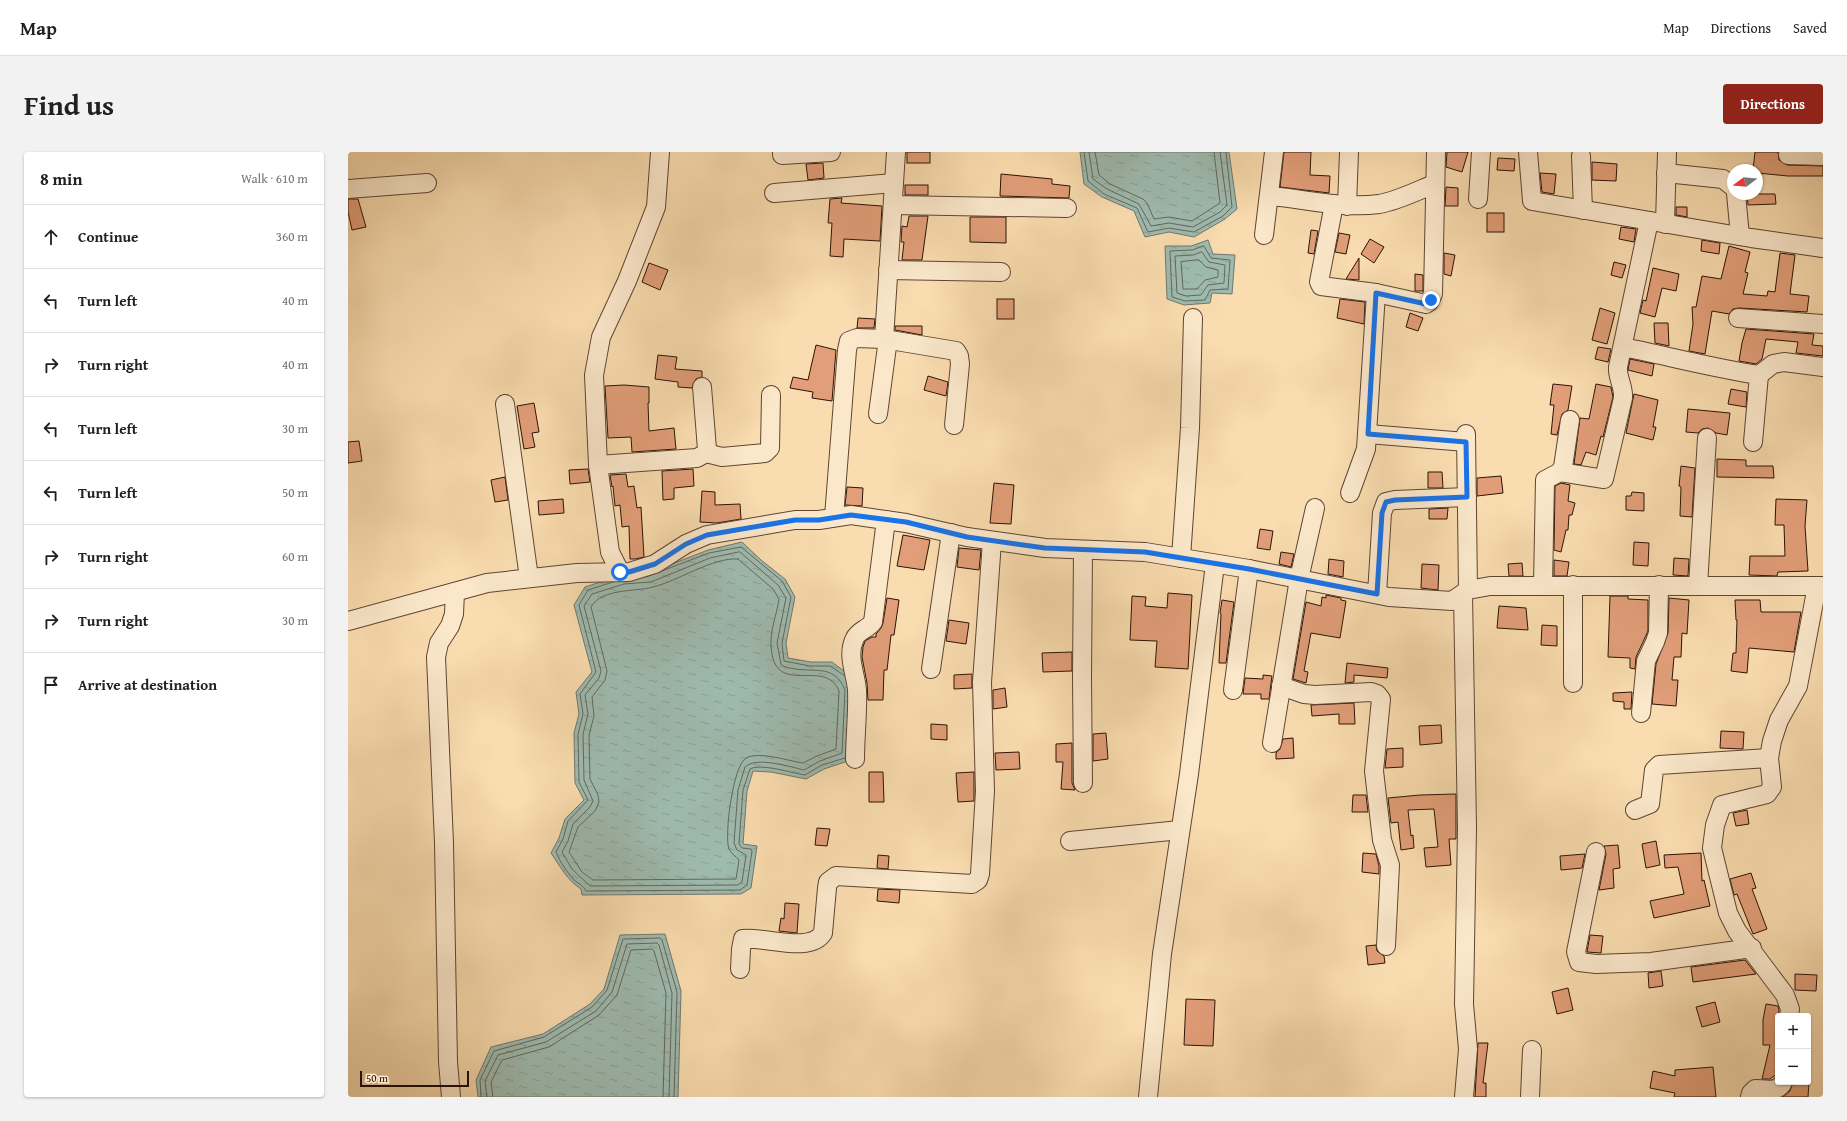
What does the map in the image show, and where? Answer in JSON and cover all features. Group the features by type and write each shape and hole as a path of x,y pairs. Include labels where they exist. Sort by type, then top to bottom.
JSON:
{"street":[{"path":"620,572 610,552 598,465 594,375 601,337 628,281 656,207 660,152"},
{"path":"782,152 782,155 831,152"},
{"path":"878,414 886,339 888,270 896,152"},
{"path":"1264,235 1270,196 1274,152"},
{"path":"1349,152 1340,205 1319,282 1324,287 1376,293 1426,304 1431,300 1433,294 1434,184 1436,152"},
{"path":"1478,199 1481,152"},
{"path":"1528,152 1532,201 1740,236 1823,248"},
{"path":"1560,472 1604,480 1623,398 1623,391 1618,373 1623,347 1657,222 1666,173 1667,152"},
{"path":"1788,155 1823,156"},
{"path":"1581,156 1583,210"},
{"path":"1666,173 1723,179 1727,182"},
{"path":"348,189 427,183"},
{"path":"774,193 894,183"},
{"path":"1270,196 1340,205 1381,203 1434,184"},
{"path":"1737,200 1740,236"},
{"path":"893,205 1067,208"},
{"path":"888,270 1001,272"},
{"path":"1350,493 1363,460 1368,434 1376,293"},
{"path":"1181,558 1190,428 1193,318"},
{"path":"1738,318 1823,324"},
{"path":"834,517 846,350 849,340 858,338 886,339 956,352 959,356 960,364 954,425"},
{"path":"1623,347 1722,369 1759,375"},
{"path":"1753,442 1759,375 1773,364 1784,362 1823,367"},
{"path":"702,387 707,449 706,453"},
{"path":"598,465 697,458 706,453 722,457 765,453 770,448 771,395"},
{"path":"505,404 529,578"},
{"path":"1543,584 1546,480 1560,472 1563,467 1570,420"},
{"path":"1368,434 1466,438 1467,497 1465,592 1467,913 1464,1004 1468,1040 1464,1097"},
{"path":"1698,586 1707,438"},
{"path":"1377,594 1382,513 1386,502 1395,500 1467,497"},
{"path":"1272,743 1299,579 1315,508"},
{"path":"348,621 487,583 577,573 629,572 655,564 686,544 707,535 795,520 851,515 906,522 992,541 1045,548 1145,552 1249,569 1377,594 1452,601 1465,592 1490,586 1543,584 1820,586 1798,686 1779,720 1772,740 1769,758 1772,786 1767,794 1722,805 1715,824 1712,848 1732,923 1752,948 1785,995 1790,1009 1789,1013"},
{"path":"855,759 857,692 852,662 853,647 854,640 857,635 869,627 873,622 886,520"},
{"path":"931,669 951,533"},
{"path":"740,970 743,939 798,944 816,941 823,933 828,882 836,876 972,884 978,880 980,874 985,791 982,682 992,541"},
{"path":"1083,550 1083,783"},
{"path":"1148,1097 1162,954 1215,564"},
{"path":"1233,690 1249,569"},
{"path":"1573,585 1573,684"},
{"path":"1641,713 1646,661 1658,633 1659,585"},
{"path":"451,1097 448,1062 444,843 436,658 439,643 450,626 454,614 455,592"},
{"path":"1281,686 1304,694 1329,696 1371,692 1377,694 1380,699 1374,771 1382,840 1390,866 1386,946"},
{"path":"1635,810 1650,804 1654,770 1660,765 1769,758"},
{"path":"1070,841 1180,830"},
{"path":"1596,852 1576,952 1579,962 1596,964 1651,962 1752,948"},
{"path":"1530,1097 1532,1050"},
{"path":"1750,1097 1752,1091 1755,1089 1776,1089 1780,1088 1782,1085"}],"water":[{"path":"1080,152 1229,152 1237,209 1225,219 1194,237 1169,232 1145,237 1134,211 1102,197 1084,184"},
{"path":"1208,240 1213,254 1235,255 1232,294 1212,293 1210,303 1184,305 1167,299 1165,246 1191,246"},
{"path":"742,542 761,560 785,579 795,597 786,643 788,658 811,662 832,662 848,674 851,760 824,769 806,779 771,772 753,771 747,791 743,844 757,846 751,888 741,894 582,895 581,889 568,877 551,853 559,838 565,819 584,800 575,783 574,733 579,714 576,692 592,672 574,605 585,587 622,575 649,573 708,550"},
{"path":"665,934 681,991 678,1097 478,1097 476,1080 491,1047 543,1034 590,1004 604,989 620,935"}],"building":[{"path":"907,152 930,152 930,163 907,163"},
{"path":"1284,152 1311,152 1310,175 1330,176 1329,193 1280,187"},
{"path":"1447,152 1468,152 1462,172 1446,167"},
{"path":"1755,152 1778,152 1779,160 1787,165 1823,166 1823,176 1788,176 1763,174 1763,164 1754,164"},
{"path":"1498,158 1515,159 1514,171 1497,170"},
{"path":"1592,162 1617,164 1616,181 1592,180"},
{"path":"823,163 824,178 808,180 806,164"},
{"path":"1540,173 1556,174 1554,194 1542,192"},
{"path":"1001,174 1052,179 1052,184 1070,186 1069,198 1000,196"},
{"path":"905,185 928,185 928,195 905,195"},
{"path":"1446,187 1458,188 1458,206 1445,206"},
{"path":"1763,194 1775,194 1776,204 1748,205 1748,200 1763,200"},
{"path":"842,198 841,203 882,206 880,241 844,239 843,257 830,256 832,223 828,223 830,199"},
{"path":"348,199 358,199 366,227 352,230 348,212"},
{"path":"1676,207 1687,207 1687,217 1676,215"},
{"path":"1487,213 1504,213 1504,232 1487,232"},
{"path":"909,216 928,216 922,260 902,260 904,242 901,242 902,226 907,227"},
{"path":"970,217 1006,217 1006,243 970,242"},
{"path":"1621,227 1636,229 1634,242 1619,239"},
{"path":"1311,230 1318,231 1314,254 1308,253"},
{"path":"1339,233 1350,235 1346,254 1335,252"},
{"path":"1370,239 1384,247 1374,263 1361,254"},
{"path":"1702,240 1720,243 1719,254 1701,251"},
{"path":"1729,246 1750,252 1745,272 1748,273 1743,294 1767,296 1768,291 1775,292 1780,253 1795,255 1790,294 1809,296 1807,312 1739,308 1733,309 1729,314 1712,311 1705,354 1689,351 1693,324 1692,307 1696,307 1702,276 1721,279"},
{"path":"1444,253 1455,255 1451,276 1444,274"},
{"path":"1359,258 1359,280 1346,279"},
{"path":"1614,262 1626,265 1622,278 1611,275"},
{"path":"649,263 668,270 660,290 642,282"},
{"path":"1653,268 1679,274 1676,291 1662,288 1655,317 1640,313 1643,300 1646,301"},
{"path":"1415,274 1423,275 1423,291 1415,291"},
{"path":"997,299 1014,299 1014,319 997,319"},
{"path":"1340,299 1365,302 1364,324 1337,318"},
{"path":"1600,308 1615,313 1607,344 1592,340"},
{"path":"1410,313 1423,318 1418,331 1406,327"},
{"path":"858,318 875,319 874,328 857,328"},
{"path":"1654,323 1668,323 1669,346 1655,343"},
{"path":"895,326 922,326 922,335 895,330"},
{"path":"1746,329 1814,334 1812,345 1823,346 1823,356 1796,353 1798,342 1766,339 1762,359 1756,364 1739,361"},
{"path":"816,345 836,350 832,401 812,398 813,392 790,388 793,377 808,380"},
{"path":"1598,347 1611,349 1608,362 1595,359"},
{"path":"658,355 677,357 675,369 702,371 702,377 696,379 692,388 678,387 678,382 655,379"},
{"path":"1630,359 1654,364 1652,376 1628,370"},
{"path":"928,376 948,382 946,396 924,390"},
{"path":"1553,384 1572,386 1568,410 1562,414 1557,435 1551,434 1554,405 1550,405"},
{"path":"1596,384 1611,387 1613,397 1603,437 1601,436 1596,455 1586,452 1581,465 1574,464 1580,418 1589,419"},
{"path":"624,385 649,387 649,431 674,428 676,449 632,452 631,437 608,438 605,386"},
{"path":"1731,389 1747,392 1746,407 1728,404"},
{"path":"1634,394 1658,400 1653,427 1656,427 1653,440 1626,433"},
{"path":"534,403 539,432 532,433 535,447 524,449 517,406"},
{"path":"1688,409 1730,413 1727,435 1716,433 1708,428 1702,429 1698,433 1686,432"},
{"path":"359,441 362,461 348,463 348,442"},
{"path":"1717,459 1746,460 1746,466 1773,466 1774,478 1717,477"},
{"path":"1681,466 1695,468 1692,517 1680,516 1681,487 1679,486"},
{"path":"588,469 590,482 570,484 569,470"},
{"path":"693,469 694,486 674,488 674,499 663,500 662,471"},
{"path":"1428,472 1442,472 1443,488 1428,488"},
{"path":"626,474 628,487 634,486 637,508 641,507 644,557 635,559 630,559 629,526 622,527 620,505 615,506 613,486 612,487 610,475"},
{"path":"1501,476 1503,493 1477,496 1477,478"},
{"path":"505,477 508,500 495,502 491,480"},
{"path":"994,483 1014,485 1011,524 990,523"},
{"path":"1561,483 1570,485 1568,501 1575,503 1572,515 1569,515 1568,530 1566,530 1561,552 1554,550 1555,486"},
{"path":"847,487 863,488 862,506 845,505"},
{"path":"702,491 715,492 715,505 740,504 741,519 717,523 700,522"},
{"path":"1632,492 1644,493 1644,511 1626,510 1626,496 1631,496"},
{"path":"563,499 564,513 539,515 538,501"},
{"path":"1776,499 1807,500 1805,526 1808,571 1778,572 1777,576 1749,575 1750,556 1785,556 1784,525 1775,525"},
{"path":"1448,508 1447,519 1429,519 1429,509"},
{"path":"1260,529 1273,531 1270,550 1257,548"},
{"path":"903,535 930,540 924,570 897,566"},
{"path":"1634,542 1649,543 1648,566 1633,565"},
{"path":"959,548 981,550 979,570 957,567"},
{"path":"1281,552 1294,554 1291,567 1279,564"},
{"path":"1674,558 1689,559 1688,576 1673,575"},
{"path":"1329,559 1344,561 1343,577 1328,574"},
{"path":"1554,560 1569,562 1567,576 1554,576"},
{"path":"1522,563 1523,576 1509,576 1508,564"},
{"path":"1422,564 1439,565 1438,590 1421,588"},
{"path":"1168,593 1192,595 1188,669 1155,667 1157,641 1130,640 1132,596 1146,597 1145,606 1167,608"},
{"path":"1326,595 1341,598 1341,600 1346,601 1340,638 1311,633 1304,671 1308,672 1306,683 1293,679 1306,602 1321,606 1322,597 1326,598"},
{"path":"1610,596 1628,596 1628,599 1648,600 1648,631 1636,657 1635,669 1630,668 1630,658 1608,657"},
{"path":"887,598 899,600 894,635 891,635 887,670 884,670 883,700 868,700 867,683 862,657 863,647 865,641 872,637 876,637 876,634 881,628"},
{"path":"1669,598 1689,600 1687,634 1682,633 1681,657 1674,657 1672,680 1678,680 1676,706 1652,704 1656,664 1668,633"},
{"path":"1222,600 1234,602 1226,663 1219,663 1220,613"},
{"path":"1735,600 1760,600 1761,612 1801,612 1794,652 1749,648 1747,673 1731,671 1733,653 1736,653 1737,620"},
{"path":"1499,606 1526,608 1528,630 1497,628"},
{"path":"949,620 969,623 966,644 946,641"},
{"path":"1542,625 1557,626 1557,646 1541,645"},
{"path":"1072,652 1072,671 1043,672 1042,653"},
{"path":"1347,663 1388,668 1387,678 1354,675 1354,682 1345,683"},
{"path":"972,674 972,688 954,689 954,675"},
{"path":"1263,675 1272,676 1269,699 1261,699 1261,694 1243,694 1245,678 1263,679"},
{"path":"1005,688 1007,707 993,709 993,690"},
{"path":"1632,692 1631,709 1624,709 1624,702 1613,701 1613,693"},
{"path":"1354,703 1355,724 1339,724 1339,714 1312,716 1311,705"},
{"path":"931,724 947,725 947,740 931,739"},
{"path":"1441,725 1442,743 1420,745 1419,726"},
{"path":"1721,731 1744,732 1743,749 1720,748"},
{"path":"1106,733 1108,759 1093,761 1093,734"},
{"path":"1293,738 1294,758 1276,759 1276,753 1280,749 1283,739"},
{"path":"1072,743 1072,783 1075,790 1061,789 1063,762 1056,762 1056,744"},
{"path":"1403,748 1403,767 1385,768 1387,749"},
{"path":"1019,752 1020,769 996,770 995,753"},
{"path":"869,772 883,772 884,802 869,802"},
{"path":"974,772 974,801 958,802 956,773"},
{"path":"1456,794 1456,839 1449,839 1451,865 1426,867 1424,848 1438,847 1434,809 1408,810 1414,848 1401,850 1398,822 1391,823 1388,798"},
{"path":"1353,795 1366,795 1368,812 1352,812"},
{"path":"1747,810 1749,824 1736,826 1733,813"},
{"path":"817,828 830,829 827,846 815,845"},
{"path":"1656,841 1660,865 1646,868 1642,844"},
{"path":"1618,845 1620,868 1613,869 1614,888 1599,890 1606,854 1604,846"},
{"path":"1363,853 1376,854 1379,874 1362,872"},
{"path":"1701,853 1702,881 1704,880 1710,906 1654,918 1650,901 1684,894 1678,867 1665,868 1664,855"},
{"path":"1585,854 1582,868 1561,870 1560,856"},
{"path":"878,855 889,856 888,869 877,868"},
{"path":"1751,873 1756,888 1752,889 1767,929 1753,934 1737,894 1734,895 1730,879"},
{"path":"878,889 900,890 899,903 877,901"},
{"path":"785,903 799,904 797,933 779,931 781,918 784,919"},
{"path":"1590,935 1603,936 1601,953 1587,952"},
{"path":"1376,945 1377,951 1384,956 1385,963 1368,965 1366,946"},
{"path":"1745,960 1756,974 1693,982 1691,967"},
{"path":"1661,971 1663,986 1649,988 1648,973"},
{"path":"1795,974 1817,975 1816,991 1795,990"},
{"path":"1568,988 1573,1010 1557,1014 1552,992"},
{"path":"1186,999 1215,1000 1213,1046 1184,1045"},
{"path":"1715,1002 1720,1022 1702,1027 1696,1007"},
{"path":"1766,1004 1778,1006 1779,1013 1775,1013 1775,1075 1770,1079 1762,1079 1770,1045 1763,1045 1763,1020"},
{"path":"1478,1043 1488,1043 1483,1083 1486,1083 1486,1097 1475,1097"},
{"path":"1713,1067 1716,1097 1674,1097 1675,1093 1650,1088 1653,1071 1675,1076 1675,1070"},
{"path":"1792,1085 1809,1085 1808,1097 1783,1097 1790,1091"}],"route":[{"path":"620,572 629,572 655,564 686,544 707,535 795,520 819,520 851,515 906,522 967,537 1045,548 1145,552 1249,569 1377,594 1382,513 1386,502 1395,500 1467,497 1466,442 1368,434 1376,293 1426,304 1431,300"}]}
